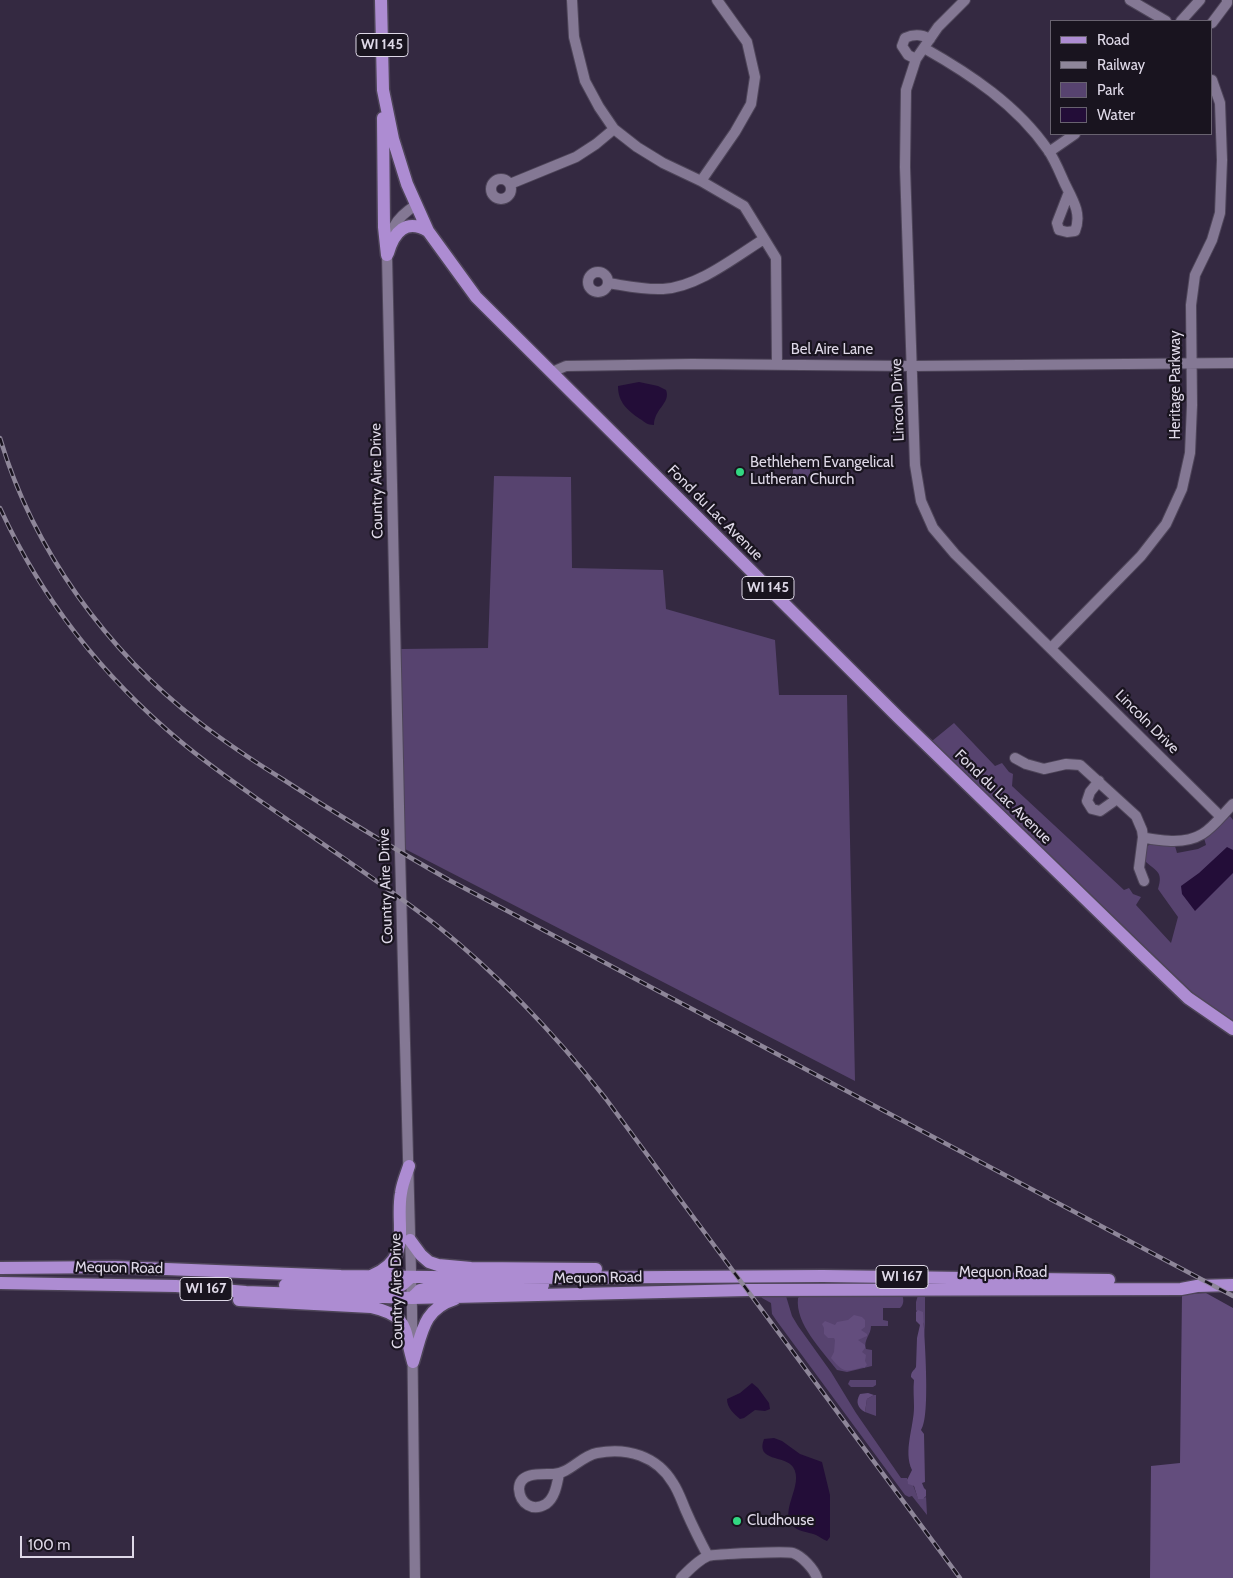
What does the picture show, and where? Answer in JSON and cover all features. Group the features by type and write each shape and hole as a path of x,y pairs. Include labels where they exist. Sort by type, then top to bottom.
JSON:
{"main road":[{"name":"Fond du Lac Avenue","path":"381,0 383,90 393,139 416,205 428,231 476,297 891,711 1182,992 1233,1029"},
{"path":"383,90 384,227 387,255"},
{"path":"387,255 396,234 401,230 416,226 428,231"},
{"path":"370,1276 386,1268 396,1256 399,1245 400,1194 408,1166"},
{"path":"410,1240 421,1255 429,1262 438,1265 471,1268 578,1268 619,1271 637,1276"},
{"name":"Mequon Road","path":"0,1268 116,1267 411,1277 823,1276 1062,1279 1181,1282 1196,1286"},
{"path":"412,1298 420,1290 428,1288 519,1287 582,1281 608,1276"},
{"path":"218,1290 245,1286 394,1287 402,1285 411,1277"},
{"name":"Mequon Road","path":"0,1283 183,1286 218,1290 412,1298 747,1290 1181,1288 1233,1285"},
{"path":"183,1286 201,1294 246,1301 371,1308 385,1311 394,1314 401,1320 413,1362"},
{"path":"413,1362 426,1320 431,1313 445,1302 463,1297"}],"street":[{"path":"572,0 574,37 585,81 614,129 637,147 663,163 701,181 744,206 776,258 777,365"},
{"path":"701,181 735,132 751,104 755,77 747,42 716,0"},
{"name":"Lincoln Drive","path":"965,0 938,27 916,59 906,90 905,166 915,465 921,501 933,528 954,554 1221,816"},
{"path":"1130,0 1164,20"},
{"path":"1182,20 1200,0"},
{"path":"1213,22 1228,3 1227,0"},
{"path":"916,59 908,55 902,46 905,38 913,35 930,38"},
{"path":"924,48 962,70 993,93 1031,127 1050,152 1069,192"},
{"name":"Heritage Parkway","path":"1051,648 1141,556 1166,524 1182,489 1190,453 1192,405 1190,364 1191,305 1195,275 1212,240 1220,213 1222,160 1220,103 1213,83"},
{"path":"510,184 576,157 614,129"},
{"path":"1050,152 1075,135"},
{"name":"Country Aire Drive","path":"415,1578 412,1298 387,255 393,227 405,212 416,205"},
{"path":"608,283 644,289 665,289 695,281 764,239"},
{"name":"Bel Aire Lane","path":"552,372 566,366 692,364 912,366 1233,363"},
{"path":"1015,758 1026,764 1044,769 1066,764 1080,765 1136,816 1140,823 1143,837 1139,868 1144,881"},
{"path":"1099,781 1090,792 1087,800 1092,809 1100,811 1117,798"},
{"path":"1143,837 1156,840 1191,840 1204,833 1233,804"},
{"path":"560,1474 594,1454 612,1451 636,1453 660,1467 673,1483 708,1556"},
{"path":"681,1578 693,1566 708,1556 767,1553 793,1554 804,1561 816,1574 816,1578"}],"green space":[{"path":"793,463 810,463 810,474 804,482 793,482"},
{"path":"494,476 571,477 572,568 663,570 666,609 775,640 779,695 847,695 855,1081 405,849 400,649 488,648"},
{"path":"954,723 995,766 1002,763 1013,774 1012,786 1124,890 1129,888 1133,894 1141,897 1136,905 1171,943 1178,917 1158,889 1160,878 1158,872 1145,861 1147,846 1151,844 1175,846 1177,853 1198,849 1206,845 1204,838 1230,816 1233,820 1233,1023 1179,984 932,741"},
{"path":"760,1294 784,1294 786,1296 792,1316 798,1326 831,1372 856,1413 901,1478 907,1478 908,1483 913,1485 918,1498 925,1498 926,1496 927,1515 912,1496 905,1495 776,1320 772,1314 771,1303 762,1298"},
{"path":"802,1294 902,1295 903,1302 900,1308 883,1308 883,1320 888,1321 888,1326 871,1326 865,1346 866,1349 872,1350 872,1366 847,1372 837,1370 805,1327 798,1308 798,1298"},
{"path":"918,1295 925,1295 925,1337 924,1324 916,1310"},
{"path":"850,1380 876,1380 876,1385 873,1387 851,1387 848,1384"},
{"path":"876,1395 876,1416 865,1412 867,1399"}],"shaded area":[{"path":"1206,1293 1233,1308 1233,1578 1150,1578 1151,1466 1180,1463 1182,1294"},
{"path":"918,1310 923,1312 926,1374 926,1409 921,1430 924,1434 925,1482 922,1483 926,1490 926,1496 923,1499 918,1499 914,1486 908,1484 907,1480 912,1470 909,1447 914,1415 914,1380 911,1377 916,1367 917,1338 920,1325 916,1321 916,1312"},
{"path":"854,1315 865,1320 865,1327 861,1330 867,1336 858,1340 865,1345 862,1352 866,1355 865,1361 867,1365 864,1368 844,1370 831,1358 834,1352 835,1340 834,1338 828,1338 824,1334 822,1324 825,1321 835,1325 837,1322 848,1320"},
{"path":"868,1393 874,1395 867,1399 865,1412 859,1407 858,1400 860,1394"}],"water":[{"path":"639,382 658,386 666,390 666,399 655,419 654,425 646,423 631,412 624,405 618,392 618,386"},
{"path":"1227,847 1233,850 1233,873 1195,911 1182,894 1181,886 1199,873"},
{"path":"752,1383 769,1403 770,1409 765,1411 755,1410 740,1419 733,1413 727,1399 740,1393"},
{"path":"774,1438 782,1441 800,1454 822,1462 830,1495 830,1537 827,1541 816,1535 796,1529 790,1521 788,1514 789,1506 796,1482 796,1474 789,1463 767,1455 764,1451 762,1446 764,1439"}],"railway":[{"path":"0,438 14,479 32,520 53,558 77,595 104,630 165,694 230,745 345,819 449,880 1233,1296"},
{"path":"0,508 35,574 76,635 125,690 152,716 189,749 259,800 370,876 459,943 504,985 567,1051 606,1099 960,1578"}],"place":[{"name":"Bethlehem Evangelical Lutheran Church","path":"740,472"},
{"name":"Cludhouse","path":"737,1521"}]}
